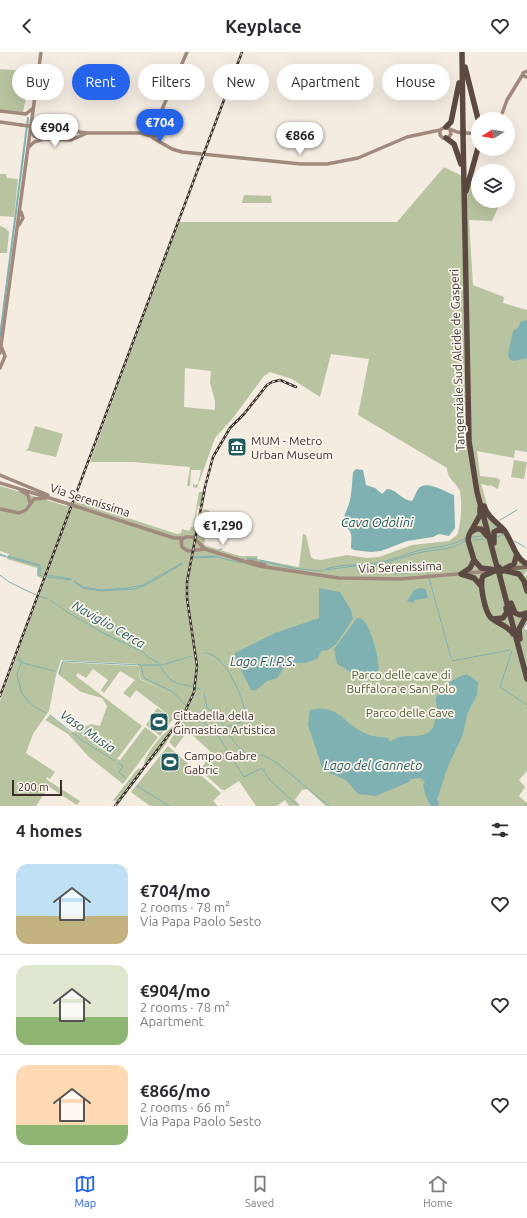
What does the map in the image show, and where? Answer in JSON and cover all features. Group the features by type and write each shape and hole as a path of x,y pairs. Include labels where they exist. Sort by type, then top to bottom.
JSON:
{"highway":[{"path":"448,128 456,102 463,63 463,52"},
{"path":"463,63 476,112"},
{"name":"Tangenziale Sud Alcide de Gasperi","path":"463,63 469,434 477,486 493,553 527,671"},
{"path":"448,137 457,149 465,189"},
{"path":"465,189 475,156"},
{"path":"477,486 486,512 505,532 521,560 527,566"},
{"path":"477,486 480,512 468,540 474,560 480,568 517,572 524,581 527,591"},
{"name":"Tangenziale Sud Alcide de Gasperi","path":"477,486 498,560 499,570"},
{"path":"470,533 478,529 484,531 493,553"},
{"path":"498,560 493,534 498,530 505,532"},
{"path":"481,586 483,576 514,564 517,559 517,553"},
{"path":"461,574 470,568 474,560"},
{"path":"524,581 527,572"},
{"path":"461,574 474,578 481,586 488,612 493,619 512,632 521,651"},
{"path":"493,619 502,619 506,614 504,590"},
{"path":"504,590 515,613 520,615 527,614"},
{"path":"521,651 518,632 527,614"},
{"name":"Tangenziale Sud Alcide de Gasperi","path":"521,651 527,679"}],"main road":[{"path":"0,368 2,359 5,356 1,353 41,52"},
{"path":"162,142 157,135 156,129 158,119 187,52"},
{"path":"503,112 507,100 526,73"},
{"path":"0,112 26,114 33,108"},
{"path":"26,114 31,124 34,136 44,139 68,140 88,133"},
{"path":"148,135 150,128 158,119"},
{"path":"0,122 88,133 138,133 148,135 170,148 182,152 317,164 353,160 373,153 407,137 448,128 463,132 471,132"},
{"path":"138,133 150,128 156,129"},
{"path":"448,128 448,137"},
{"path":"440,130 440,135"},
{"path":"67,131 70,136 68,140"},
{"path":"68,140 76,132"},
{"path":"74,139 76,132"},
{"path":"430,133 448,137 463,132"},
{"path":"153,138 157,135"},
{"path":"27,151 34,142 44,139"},
{"path":"0,475 42,492 52,498"},
{"name":"Via Serenissima","path":"0,483 59,500 174,538 181,543 183,548 188,551 205,549 248,563 320,576 362,579 414,578 527,566"},
{"path":"6,484 25,493 29,497 30,504"},
{"path":"0,509 19,513 26,510 34,499 59,500"},
{"name":"Via Serenissima","path":"174,538 193,537 205,549"},
{"path":"181,543 183,538"},
{"path":"199,549 200,544"},
{"name":"Via Serenissima","path":"237,559 274,568"},
{"path":"248,563 258,563"}],"green space":[{"path":"0,69 12,70 12,100 25,100 23,112 0,110"},
{"name":"Parco delle cave di Buffalora e San Polo","path":"444,167 471,180 471,208 498,208 492,221 469,220 473,285 504,297 503,303 527,310 527,452 515,450 514,458 477,451 480,476 497,478 500,480 498,489 490,485 481,484 489,511 520,557 527,563 527,571 524,575 525,578 527,573 527,622 523,630 527,631 527,771 519,780 525,787 519,796 527,803 527,806 326,806 307,789 302,790 295,800 300,805 289,806 285,800 277,806 256,806 239,781 225,790 222,790 200,770 212,753 188,731 175,748 169,742 189,712 181,718 176,719 171,717 173,719 160,736 146,725 157,708 170,716 136,690 130,698 123,693 135,680 120,671 104,693 101,690 108,680 93,669 86,678 78,673 76,676 142,726 117,759 120,760 145,727 158,737 123,784 89,757 68,734 45,720 50,715 71,733 91,724 100,726 107,706 102,698 81,692 58,674 62,662 138,666 139,669 138,664 61,660 56,675 49,711 33,734 26,753 55,772 50,779 47,777 46,779 80,801 77,805 43,783 42,785 48,788 36,806 0,806 0,701 45,580 37,576 37,568 7,559 9,554 0,551 0,486 66,506 76,501 177,534 181,533 182,529 189,531 191,527 193,527 199,492 206,491 203,507 198,506 194,525 200,526 203,509 210,511 204,545 240,556 258,556 257,559 299,567 303,534 306,535 311,557 321,560 347,555 367,558 379,557 412,545 449,541 457,535 461,505 460,493 459,489 448,475 447,468 358,415 369,359 331,354 320,397 292,379 270,372 264,376 233,418 215,438 197,488 193,487 193,483 195,485 198,484 201,470 191,470 190,486 187,486 190,467 133,462 90,462 179,222 397,222","holes":["185,368 211,371 210,383 215,401 215,410 184,407","141,679 170,693 141,680"]},
{"path":"0,174 6,174 7,178 18,179 14,217 0,216"},
{"path":"244,195 271,196 272,203 242,203"},
{"path":"0,226 9,232 7,253 0,253"},
{"path":"35,426 63,434 56,457 25,450 28,449"},
{"path":"514,460 527,462 524,479 511,477"},
{"path":"172,727 174,727 173,731 162,749 153,760 144,765 147,756 155,744"},
{"name":"Campo Gabre Gabric","path":"168,746 221,793 213,801 218,806 150,806 131,792"},
{"path":"139,768 143,771 117,806 118,803 114,800 111,803 135,772"}],"water":[{"path":"527,320 527,358 514,361 509,359 508,354 513,331 519,327 520,322"},
{"name":"Cava Odolini","path":"356,469 363,470 366,485 375,488 382,494 387,489 390,489 405,499 412,501 420,487 428,485 454,495 455,528 449,536 439,534 433,537 407,541 381,551 371,552 354,550 351,548 351,533 344,525 344,517 351,496 353,472"},
{"name":"Lago F.I.P.S.","path":"319,588 340,592 351,610 353,619 336,644 328,650 321,651 318,658 305,663 294,663 285,666 277,678 267,681 256,690 251,690 235,658 235,653 275,633 319,618"},
{"path":"420,588 426,589 428,598 415,600 414,603 407,601 414,590"},
{"path":"357,618 362,619 370,630 376,648 378,657 378,673 376,677 359,677 337,664 334,649"},
{"name":"Lago del Canneto","path":"467,674 478,682 477,695 468,712 462,737 448,766 437,800 439,802 438,806 431,806 429,803 423,785 425,782 420,778 411,779 409,782 376,796 358,794 346,780 323,770 308,725 310,710 320,709 335,712 359,730 372,736 388,738 389,741 403,736 421,735 429,732 433,728 437,711 436,700 440,691 448,683"}],"waterway":[{"path":"0,336 28,118"},
{"path":"500,520 517,510"},
{"path":"497,537 503,535"},
{"path":"472,537 483,536"},
{"path":"321,571 334,567 381,562 423,549 454,544 465,538"},
{"path":"473,540 485,539"},
{"path":"364,565 385,563 418,553 454,547 465,541"},
{"path":"514,541 525,547"},
{"path":"0,554 6,556"},
{"path":"0,555 6,557"},
{"path":"8,556 40,565 40,572 42,574"},
{"path":"193,557 217,556"},
{"path":"7,557 39,566 38,574 42,576"},
{"path":"193,558 217,557 241,563"},
{"path":"247,558 257,559"},
{"path":"250,559 256,560"},
{"path":"260,560 292,568 320,571"},
{"path":"260,561 293,568"},
{"path":"74,581 83,587 101,590 128,588 143,585 182,563"},
{"path":"391,563 395,574 427,571 428,575"},
{"path":"74,582 83,588 101,591 135,589 146,585 182,564"},
{"path":"326,570 361,565"},
{"name":"Naviglio Cerca","path":"0,575 9,582 36,595"},
{"path":"47,575 71,579"},
{"path":"47,577 71,580"},
{"path":"429,578 451,658"},
{"name":"Naviglio Cerca","path":"39,596 48,599"},
{"name":"Naviglio Cerca","path":"50,600 67,612 105,634 143,652 148,657 159,663"},
{"path":"527,623 523,629 527,631"},
{"path":"452,661 510,650"},
{"path":"512,651 500,687 527,705"},
{"name":"Vaso Musia","path":"204,653 212,655 227,669 243,702 247,720 226,727"},
{"name":"Vaso Musia","path":"142,665 162,665 192,656"},
{"name":"Vaso Musia","path":"19,657 23,663 55,671"},
{"name":"Vaso Musia","path":"18,659 21,663 17,675 22,694 33,706 46,713"},
{"name":"Vaso Musia","path":"59,673 63,661 141,665 144,678 173,692 190,710"},
{"name":"Naviglio Cerca","path":"160,666 173,681 200,689"},
{"name":"Naviglio Cerca","path":"204,693 207,708 219,719 240,749 254,757 263,755 277,763 329,806"},
{"name":"Vaso Musia","path":"192,712 217,734 244,777 262,768 270,780 298,806"},
{"name":"Vaso Musia","path":"50,715 83,741 115,761"},
{"name":"Vaso Musia","path":"118,763 123,766 119,772 125,778"},
{"name":"Vaso Musia","path":"129,781 133,784"},
{"name":"Vaso Musia","path":"137,786 169,806"}],"railway":[{"path":"0,696 242,52"},
{"path":"115,806 183,716 194,692 197,666 187,598 187,582 205,487 213,457 230,428 244,414 267,385 280,380 296,387"}],"place":[{"name":"MUM - Metro Urban Museum","path":"237,447"},
{"name":"Cittadella della Ginnastica Artistica","path":"159,722"},
{"name":"Campo Gabre Gabric","path":"170,762"}],"park label":[{"name":"Parco delle Cave","path":"410,712"}]}
